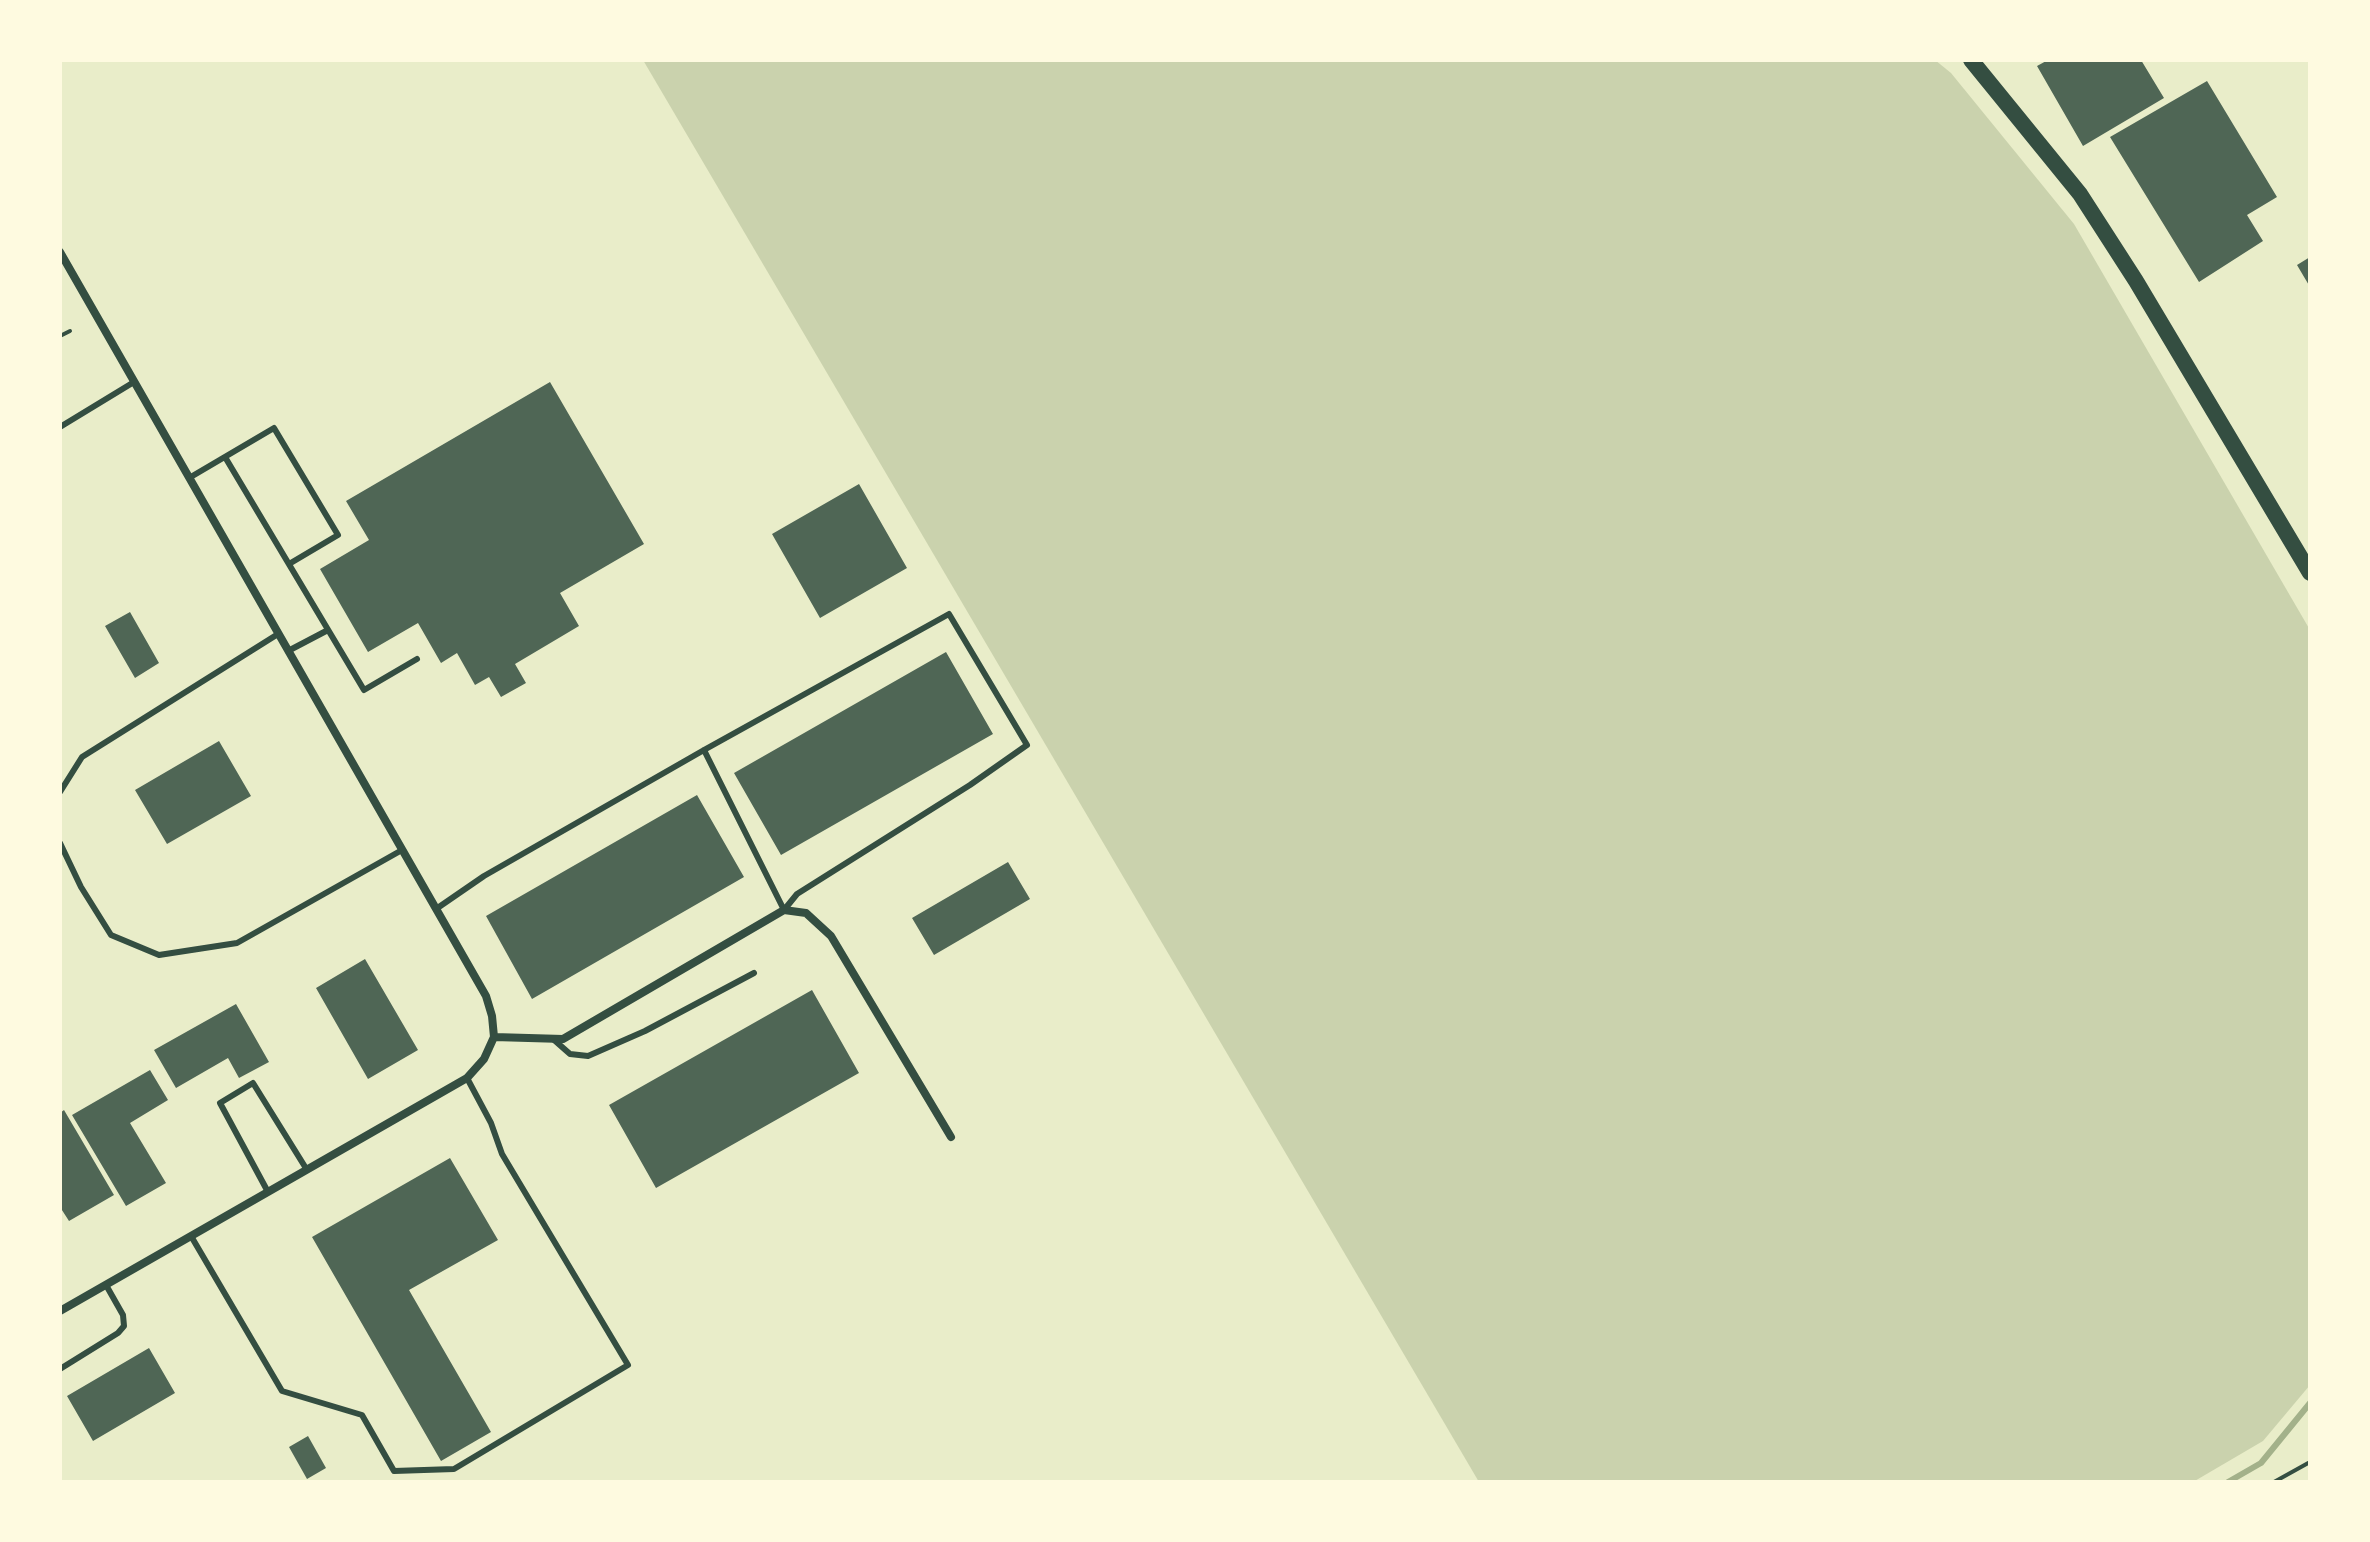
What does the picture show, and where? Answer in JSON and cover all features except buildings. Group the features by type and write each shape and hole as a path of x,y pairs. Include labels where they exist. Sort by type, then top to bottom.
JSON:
{"main road":[{"path":"1971,60 2080,194 2309,568"}],"street":[{"path":"60,252 486,996 494,1037 484,1059 467,1078 60,1311"},
{"path":"494,1037 563,1039 784,910 806,913 831,936 951,1137"}],"lane":[{"path":"60,427 134,382"},
{"path":"189,478 274,428 338,535 289,564"},
{"path":"225,457 364,690 417,659"},
{"path":"436,909 484,876 704,750 949,614 1027,745 970,785 797,894 784,910 704,750"},
{"path":"288,651 328,630"},
{"path":"60,792 82,757 278,634"},
{"path":"60,843 81,887 111,935 159,955 237,943 402,850"},
{"path":"553,1039 570,1054 588,1056 645,1031 754,973"},
{"path":"191,1236 282,1391 362,1415 394,1471 454,1469 628,1365 502,1154 491,1123 467,1078"},
{"path":"268,1192 220,1103 253,1083 307,1170"},
{"path":"60,1369 118,1333 124,1326 123,1315 106,1285"}],"path":[{"path":"60,336 70,331"},
{"path":"2274,1482 2310,1462"}],"green space":[{"path":"643,60 1935,60 1951,73 2074,224 2310,630 2310,1385 2263,1441 2193,1482 1479,1482"}],"waterway":[{"path":"2228,1482 2261,1463 2310,1403"}]}
